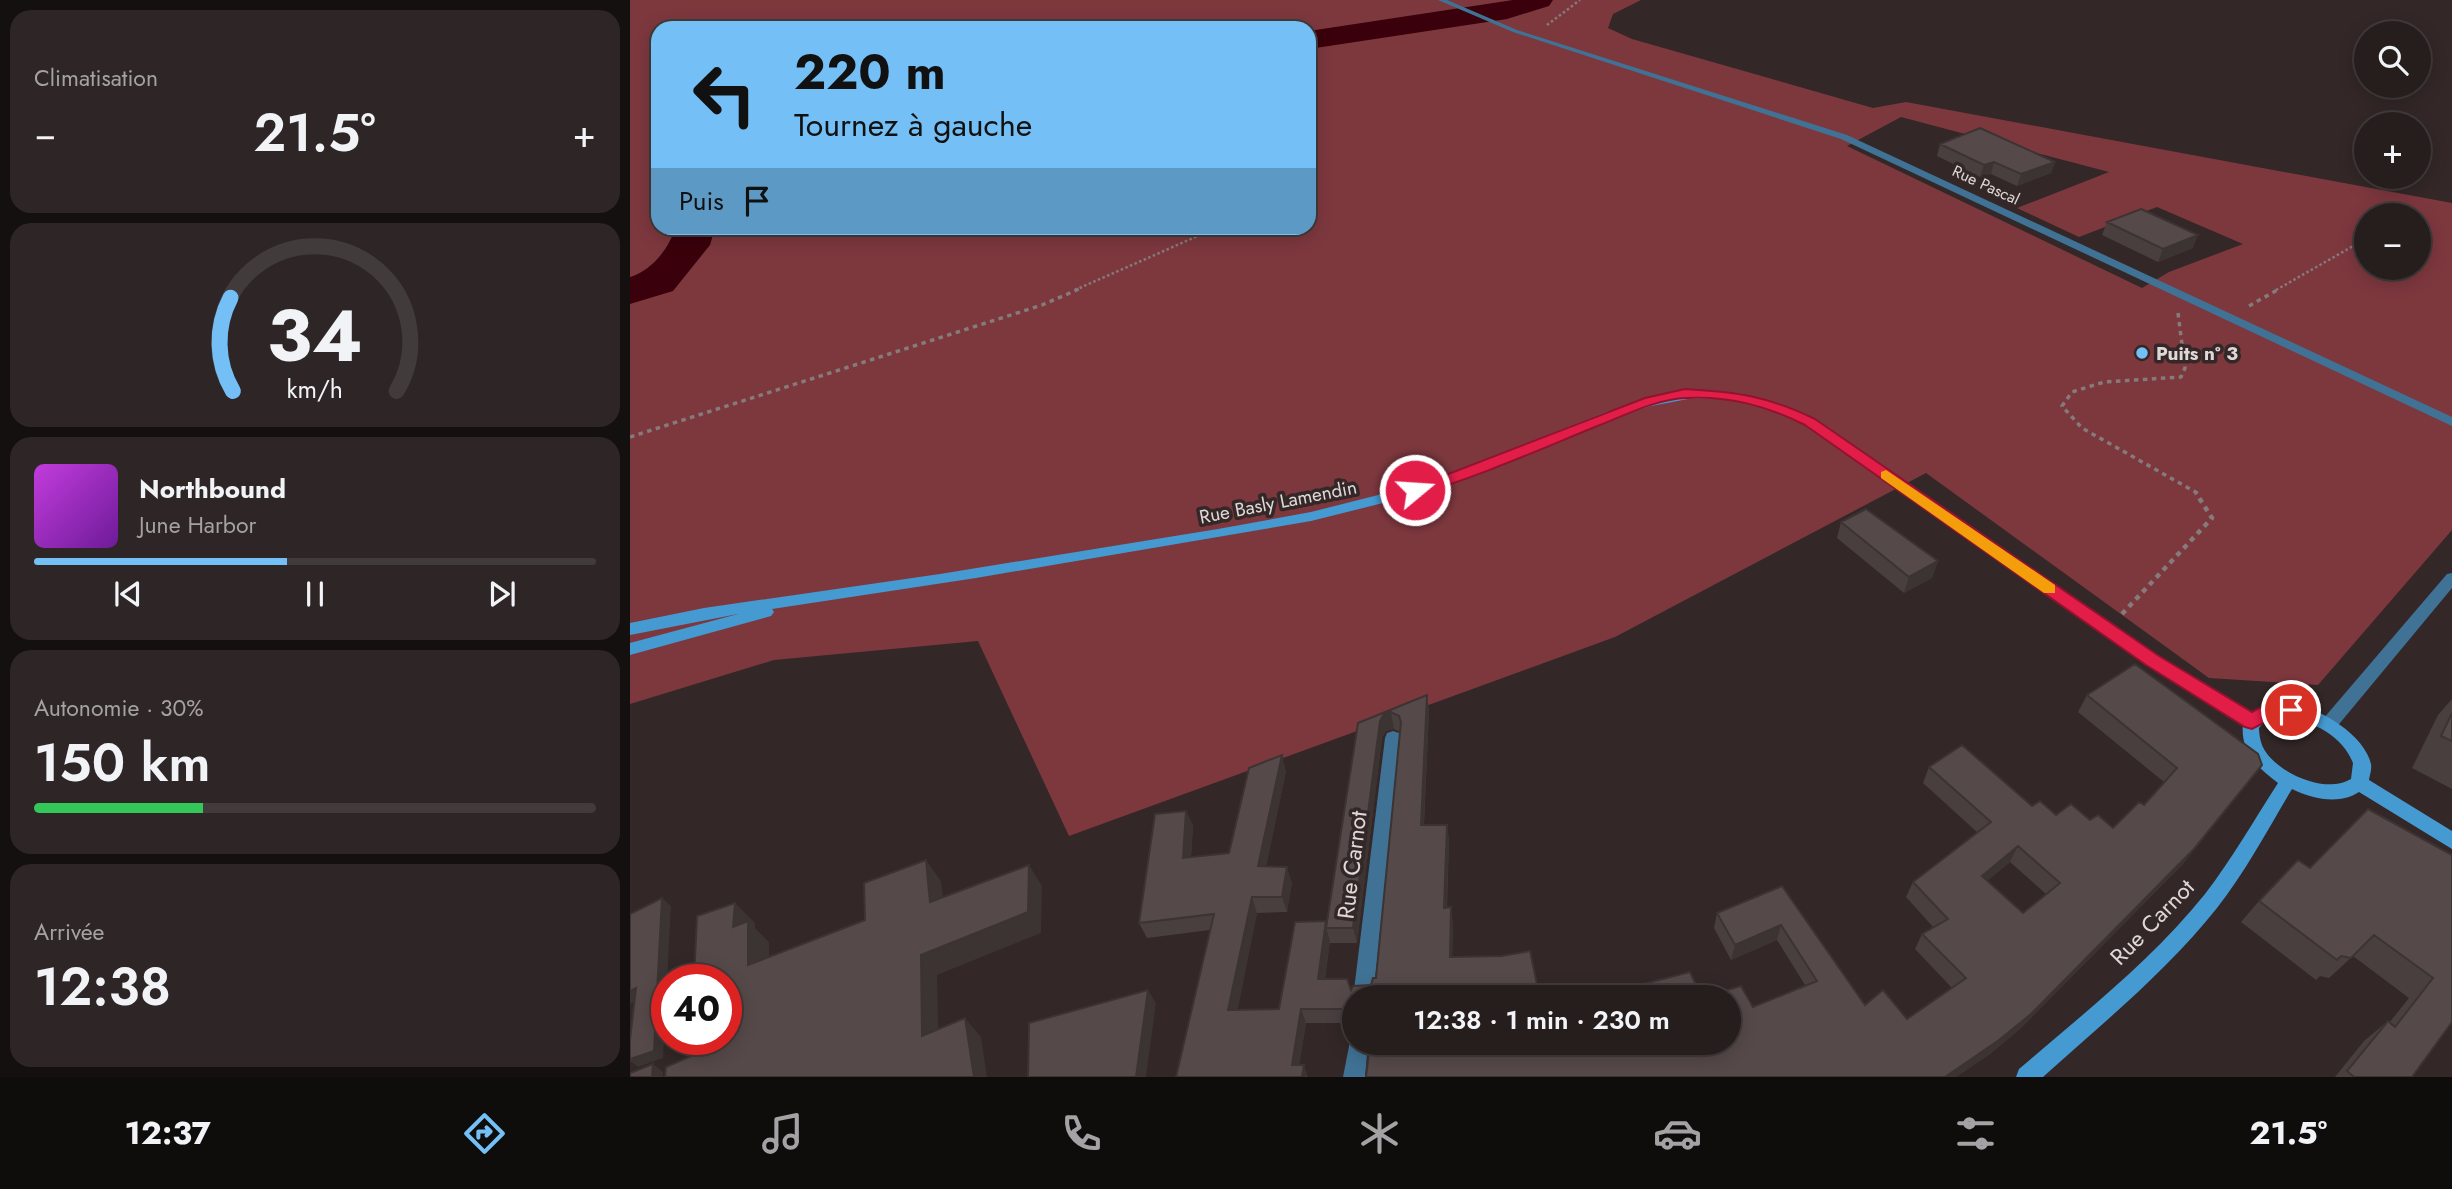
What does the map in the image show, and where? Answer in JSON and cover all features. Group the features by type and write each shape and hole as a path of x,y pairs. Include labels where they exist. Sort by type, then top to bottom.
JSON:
{"street":[{"name":"Rue Pascal","path":"1441,0 1468,13 1533,36 1844,137 2452,422"},
{"name":"Rue Basly Lamendin","path":"630,629 699,614 1219,534 1349,508 1478,469 1650,401 1685,394 1723,394 1762,401 1810,422 2152,661 2252,722"},
{"path":"2329,724 2452,578"},
{"name":"Rue Basly Lamendin","path":"630,649 829,596"},
{"path":"2283,709 2310,715 2329,724 2349,741 2363,767 2358,782 2348,790 2334,793 2316,791 2288,780 2257,754 2250,740 2252,722 2261,714 2283,709"},
{"name":"Rue Carnot","path":"1364,985 1393,738"},
{"name":"Rue Carnot","path":"2027,1077 2118,996 2198,917 2217,893 2288,780"},
{"path":"2358,782 2452,841"},
{"path":"1354,1077 1357,1055"}],"path":[{"path":"1533,36 1580,0"},
{"path":"630,438 1042,305 1200,235"},
{"path":"2230,317 2354,246"},
{"path":"2133,622 2122,615 2212,518 2200,495 2082,428 2062,406 2072,391 2105,382 2181,377 2185,368 2176,292"}],"shaded area":[{"path":"630,0 1641,0 1613,14 1608,28 1632,39 1873,108 1906,102 2354,185 2354,189 2376,189 2452,203 2452,530 2318,685 2209,678 1926,473 1615,637 1069,836 978,641 774,660 630,704","holes":["1901,117 2109,172 2017,208 2079,237 2157,207 2243,244 2169,272 2142,288 1847,146"]}],"building":[{"path":"1980,128 2055,162 2021,174 1994,162 1984,165 1940,144"},
{"path":"2141,209 2198,235 2163,249 2107,222"},
{"path":"1866,509 1938,561 1909,577 1841,522"},
{"path":"2135,664 2258,754 2262,765 2194,849 2031,1014 1945,1077 1366,1077 1369,1055 1741,1055 1741,986 1753,1007 1817,981 1781,925 1735,945 1717,913 1782,886 1865,1005 1883,990 1907,1019 1966,978 1922,934 1948,919 1913,882 1991,822 1929,767 1962,745 2032,806 2040,801 2056,815 2071,804 2090,820 2098,815 2113,828 2139,802 2144,805 2177,768 2087,695","holes":["2018,846 2060,883 2023,913 1982,876"]},
{"path":"1427,695 1421,825 1447,825 1444,908 1451,907 1450,957 1502,956 1530,951 1537,985 1371,985 1373,978 1376,978 1401,722 1399,716 1391,712 1384,714 1380,721 1353,928 1326,928 1358,723"},
{"path":"2452,713 2452,741 2441,736"},
{"path":"1282,755 1258,866 1287,867 1282,897 1252,897 1228,1010 1279,1009 1295,922 1326,921 1318,979 1347,979 1349,985 1342,985 1342,1009 1301,1009 1292,1065 1304,1065 1302,1077 1176,1077 1214,914 1139,923 1155,814 1186,811 1183,858 1229,853 1249,768"},
{"path":"2368,809 2452,855 2452,1022 2412,1077 2354,1077 2347,1071 2388,1021 2395,1027 2433,978 2374,935 2351,958 2341,956 2337,960 2259,901 2298,860 2310,868"},
{"path":"926,860 930,902 1029,865 1028,912 921,955 922,1036 965,1018 974,1077 665,1077 666,1067 691,1055 742,1055 742,964 695,964 697,916 735,903 733,927 748,921 748,965 865,920 864,883"},
{"path":"662,898 659,964 651,964 651,1052 630,1059 636,988 630,991 630,914"},
{"path":"1690,972 1696,985 1639,985"},
{"path":"1148,990 1136,1077 1028,1077 1029,1023"},
{"path":"653,1064 652,1077 630,1077 630,1073"}],"waterway":[{"path":"1316,39 1507,11 1540,0"},
{"path":"630,291 658,282 690,245 693,235"}],"slow traffic":[{"path":"1886,475 2049,589"}],"place":[{"name":"Puits n° 3","path":"2142,353"}],"route":[{"path":"1415,490 1650,401 1704,393 1742,396 1762,401 1810,422 2152,661 2252,722 2267,711 2291,710"}]}
